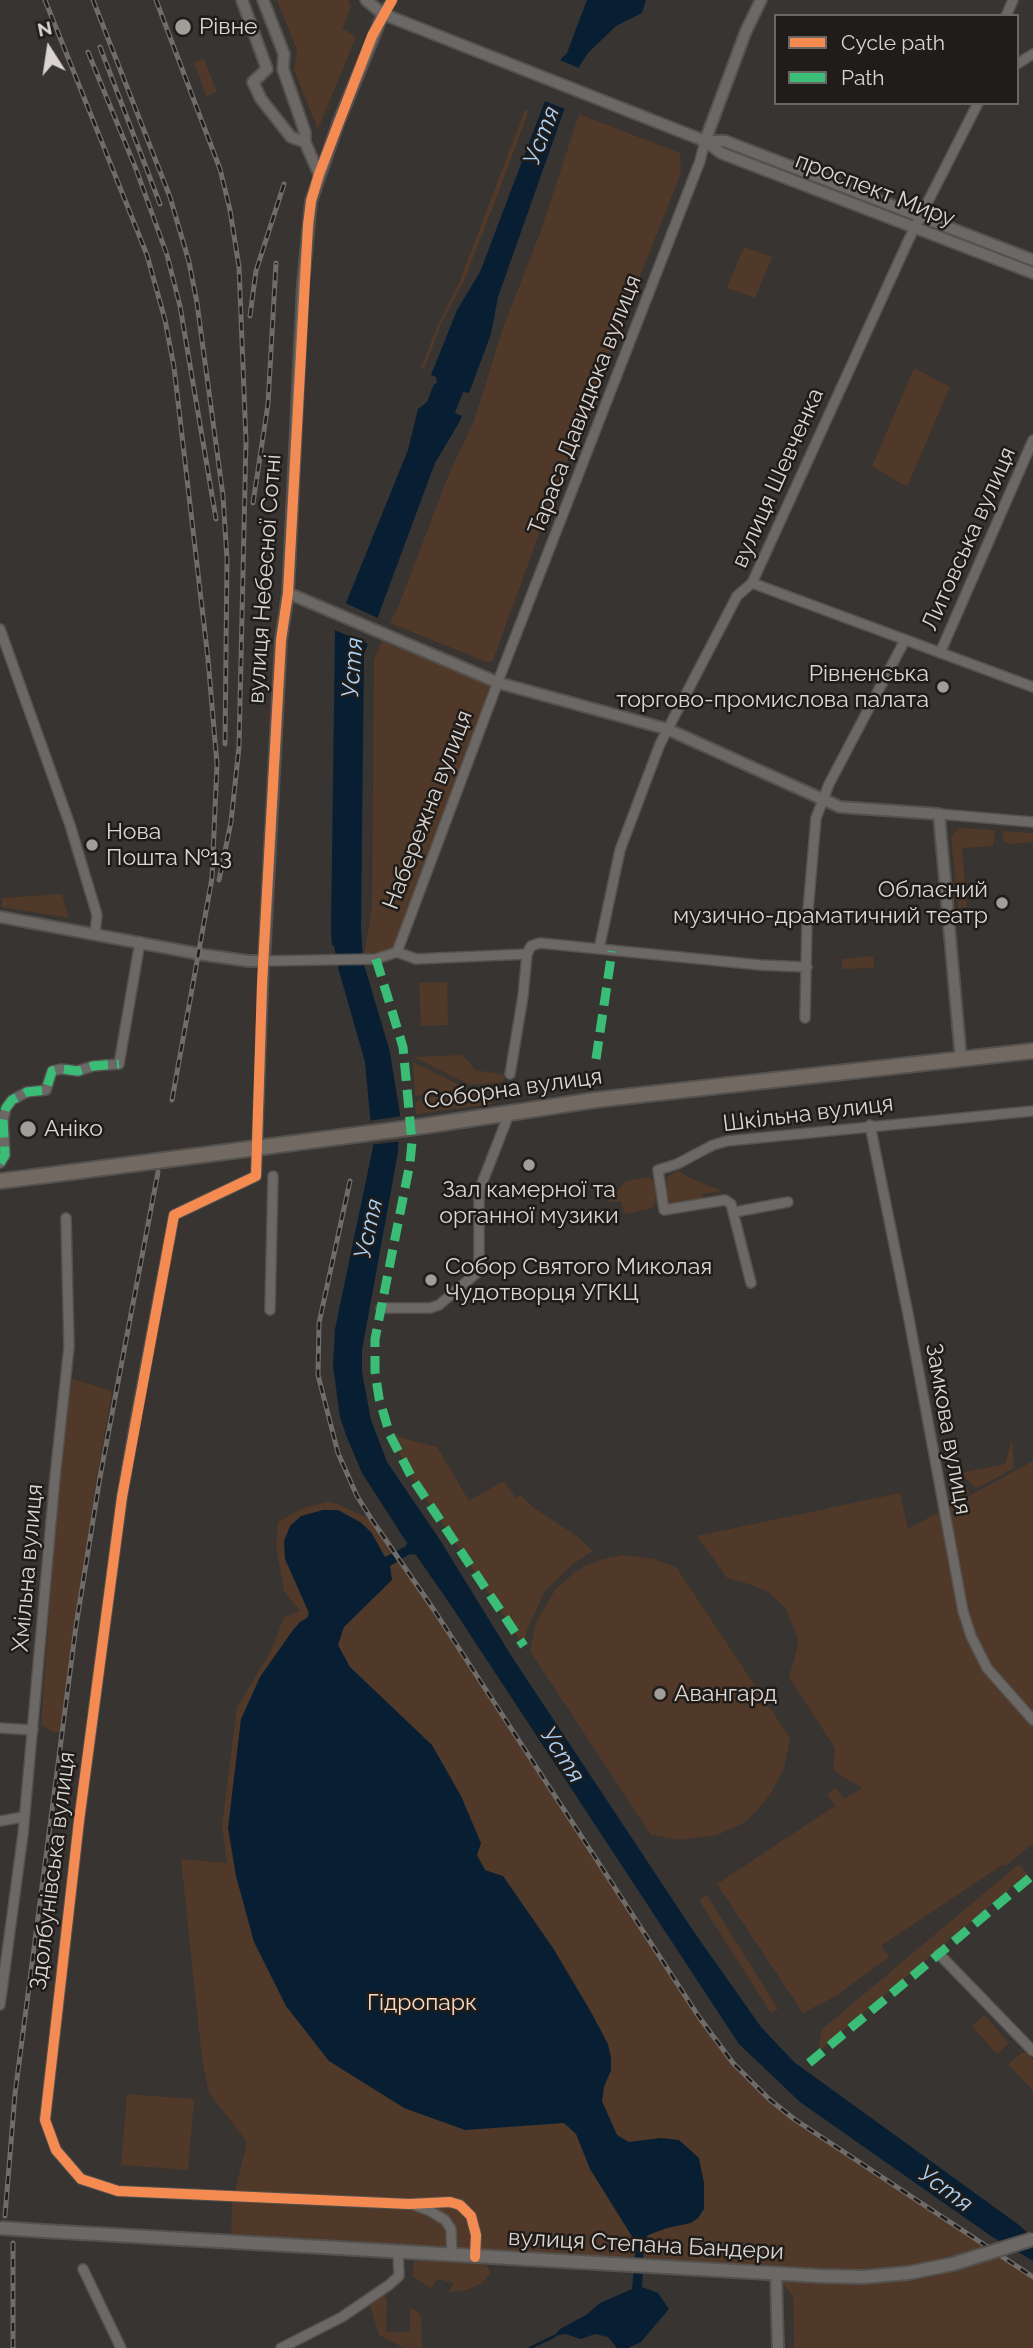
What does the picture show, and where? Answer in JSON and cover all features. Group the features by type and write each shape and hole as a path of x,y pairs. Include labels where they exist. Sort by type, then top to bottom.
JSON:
{"main road":[{"name":"Соборна вулиця","path":"0,1181 424,1126 595,1100 1033,1051"},
{"name":"вулиця Степана Бандери","path":"0,2228 864,2277 924,2272 1033,2239"}],"street":[{"path":"242,0 267,69 253,82 261,99 291,137 305,142"},
{"path":"263,0 284,54 283,69 305,132 305,142 319,174"},
{"name":"проспект Миру","path":"366,0 383,14 705,141 721,153 1033,272"},
{"name":"вулиця Небесної Сотні","path":"256,1176 281,640 288,593 303,284 312,201 319,174 372,36 392,0"},
{"path":"705,141 746,31 761,0"},
{"name":"вулиця Шевченка","path":"599,950 620,850 667,729 737,596 752,583 915,228 977,105"},
{"name":"проспект Миру","path":"705,141 725,141 1033,260"},
{"name":"Тараса Давидюка вулиця","path":"499,683 700,161 705,141"},
{"name":"Литовська вулиця","path":"940,653 1033,440"},
{"path":"752,583 1033,687"},
{"path":"288,593 499,683 667,729 840,807 1033,822"},
{"path":"0,629 70,825 97,915 95,934"},
{"path":"804,1018 807,922 816,818 842,758 905,640"},
{"name":"Набережна вулиця","path":"397,952 499,683"},
{"path":"939,814 961,1059"},
{"path":"0,916 238,960 334,960 389,957 397,952 416,959 527,954"},
{"path":"0,1163 5,1154 3,1119 12,1100 27,1092 46,1090 52,1071 78,1071 93,1066 119,1064 140,942"},
{"path":"510,1074 527,954 531,946 540,943 760,965 807,967"},
{"name":"Шкільна вулиця","path":"735,1212 732,1204 725,1200 664,1210 658,1170 677,1164 720,1142 870,1125 1033,1111"},
{"path":"381,1308 429,1308 439,1305 479,1271 479,1191 509,1114"},
{"name":"Замкова вулиця","path":"870,1125 963,1611 971,1636 987,1668 1033,1720"},
{"name":"Здолбунівська вулиця","path":"256,1176 174,1215 122,1497 79,1821 45,2120 56,2150 81,2179 118,2191 410,2204 450,2202 460,2205 471,2216 476,2235 475,2257"},
{"path":"270,1310 273,1176"},
{"path":"751,1283 735,1212 788,1202"},
{"name":"Хмільна вулиця","path":"0,2005 33,1730 69,1347 66,1218"},
{"path":"0,1728 33,1730"},
{"path":"0,1821 23,1817"},
{"path":"939,1954 1032,2047"},
{"name":"Здолбунівська вулиця","path":"410,2204 445,2220 451,2230 452,2255"},
{"path":"281,2348 342,2317 399,2276 398,2252"},
{"path":"83,2269 121,2348"},
{"path":"776,2274 778,2348"}],"green space":[{"path":"277,0 348,0 351,7 342,28 356,37 318,129 294,70 297,50"},
{"path":"204,59 217,92 206,96 194,63"},
{"path":"525,110 529,110 496,199 463,283 441,324 424,370 421,368 437,327 459,283"},
{"path":"579,114 680,153 681,173 553,496 493,660 489,663 390,623 448,476 474,421 503,328 541,230"},
{"path":"734,150 902,215 901,217 733,153"},
{"path":"744,247 772,257 755,298 727,288"},
{"path":"914,368 950,387 907,487 872,466"},
{"path":"384,635 499,683 397,952 364,958 372,906 374,660"},
{"path":"959,828 995,830 993,846 962,848 967,907 958,908 951,837"},
{"path":"1002,831 1033,833 1033,842 1008,844 1004,841"},
{"path":"62,894 69,918 2,907 2,898"},
{"path":"873,956 874,968 842,969 842,959"},
{"path":"447,982 448,1025 421,1026 419,983"},
{"path":"463,1055 475,1070 505,1075 503,1082 470,1085 414,1057"},
{"path":"413,1062 466,1088 415,1096"},
{"path":"471,1090 490,1099 492,1104 416,1114 415,1104 418,1100"},
{"path":"678,1171 722,1191 702,1194 703,1200 674,1205 667,1198 666,1180"},
{"path":"649,1177 655,1182 656,1201 653,1208 625,1214 621,1201 607,1202 626,1181"},
{"path":"72,1379 112,1391 60,1731 55,1733 41,1725 59,1478"},
{"path":"390,1435 437,1447 469,1501 503,1481 516,1498 521,1495 531,1506 578,1537 593,1551 573,1564 545,1591 527,1630 524,1646 412,1478"},
{"path":"1012,1440 1014,1468 976,1489 961,1473 1005,1464"},
{"path":"1033,1461 1033,1843 1006,1866 1004,1864 881,1946 889,1957 836,1996 803,2013 717,1884 835,1806 827,1794 836,1788 844,1799 862,1788 833,1770 835,1748 789,1677 798,1646 797,1636 786,1609 770,1593 727,1578 697,1536 900,1493 908,1529"},
{"path":"955,1474 970,1492 953,1500 948,1476"},
{"name":"Гідропарк","path":"328,1502 372,1520 434,1610 699,2017 733,2063 769,2099 794,2119 1033,2277 1033,2348 794,2348 793,2297 776,2274 231,2241 232,2204 247,2142 209,2093 202,2059 181,1859 227,1863 222,1826 237,1707 271,1651 284,1617 300,1611 284,1591 276,1546 278,1522 303,1508"},
{"name":"Авангард","path":"624,1555 654,1559 676,1567 790,1738 784,1768 770,1795 742,1824 717,1835 680,1840 651,1835 530,1651 536,1622 555,1590 587,1565"},
{"path":"1019,1864 1027,1874 819,2051 821,2030"},
{"path":"707,1895 778,2009 771,2013 699,1900"},
{"path":"984,2015 1009,2043 997,2054 972,2026"},
{"path":"1026,2053 1033,2060 1033,2091 1008,2064"},
{"path":"127,2094 194,2099 188,2170 121,2165"},
{"path":"414,2261 486,2265 491,2272 482,2283 466,2290 449,2292 454,2283 438,2279 431,2288 412,2276"},
{"path":"383,2295 387,2299 386,2332 410,2332 410,2309 415,2310 421,2316 422,2348 404,2348 379,2335 370,2305"}],"water":[{"name":"Устя","path":"587,0 646,0 642,13 616,26 588,53 580,65 498,297 491,334 469,393 463,392 455,413 462,416 435,463 364,654 361,927 363,961 390,1052 400,1115 398,1152 362,1350 362,1372 371,1420 387,1462 440,1540 512,1657 694,1932 761,2027 794,2062 1019,2225 1033,2238 1033,2261 991,2236 800,2102 739,2044 450,1604 416,1555 410,1554 390,1566 392,1580 344,1627 338,1645 350,1667 432,1745 461,1796 481,1843 477,1855 485,1870 503,1876 553,1948 591,2012 608,2044 611,2058 611,2070 602,2101 617,2135 629,2142 661,2138 679,2140 699,2158 704,2183 704,2209 691,2223 648,2235 644,2242 642,2287 658,2293 669,2309 641,2342 628,2348 617,2348 608,2337 595,2334 581,2339 565,2334 554,2336 560,2329 586,2315 600,2303 632,2289 636,2243 590,2169 576,2134 564,2123 465,2130 404,2108 329,2061 286,2006 254,1942 236,1876 228,1828 241,1719 260,1677 293,1630 309,1613 285,1559 284,1541 290,1526 301,1516 323,1510 338,1510 360,1522 371,1532 385,1557 407,1543 362,1473 346,1435 340,1417 333,1366 335,1329 373,1147 365,1062 332,945 335,630 408,450 418,409 427,402 434,384 437,383 436,377 431,375 457,310 480,272 561,59 567,53"}],"pier":[{"path":"557,59 582,69 568,110 542,100"},
{"path":"343,602 380,619 371,645 332,629"},
{"path":"403,1116 402,1141 369,1145 368,1121"}],"waterway":[{"path":"530,2348 555,2336"}],"railway":[{"path":"45,0 147,255 165,320 174,367 208,659 217,764 212,878 172,1100"},
{"path":"93,0 170,197 189,262 197,303 223,496 227,559 225,744"},
{"path":"156,0 220,169 239,267 246,441 239,747 231,822 219,880"},
{"path":"100,47 160,204"},
{"path":"88,52 136,169 167,255 180,306 216,519"},
{"path":"250,316 256,271 284,184"},
{"path":"253,503 268,404 276,263"},
{"path":"5,2216 15,2094 76,1626 100,1477 158,1172"},
{"path":"350,1181 319,1323 318,1375 338,1453 357,1496 699,2017 733,2063 769,2099 794,2119 1033,2277"},
{"path":"13,2243 13,2348"}],"marked path":[{"path":"596,1059 612,951"},
{"path":"376,959 403,1047 412,1142 375,1339 375,1371 379,1398 390,1435 412,1478 524,1646"},
{"path":"0,1163 5,1155 3,1120 6,1108 12,1100 27,1092 46,1090 52,1071 78,1071 93,1066 119,1064"},
{"path":"809,2063 1033,1875"}],"cycle path":[{"path":"392,0 372,36 319,174 311,201 308,225 288,593 281,640 262,983 256,1176 174,1215 122,1497 79,1821 45,2120 56,2150 81,2179 118,2191 409,2204 450,2202 460,2205 471,2216 476,2235 475,2257"}],"place":[{"name":"Рівне","path":"183,27"},
{"name":"Рівненська торгово-промислова палата","path":"943,687"},
{"name":"Нова Пошта №13","path":"92,845"},
{"name":"Обласний музично-драматичний театр","path":"1002,903"},
{"name":"Аніко","path":"28,1129"},
{"name":"Зал камерної та органної музики","path":"529,1165"},
{"name":"Собор Святого Миколая Чудотворця УГКЦ","path":"431,1280"},
{"name":"Авангард","path":"660,1694"}]}
